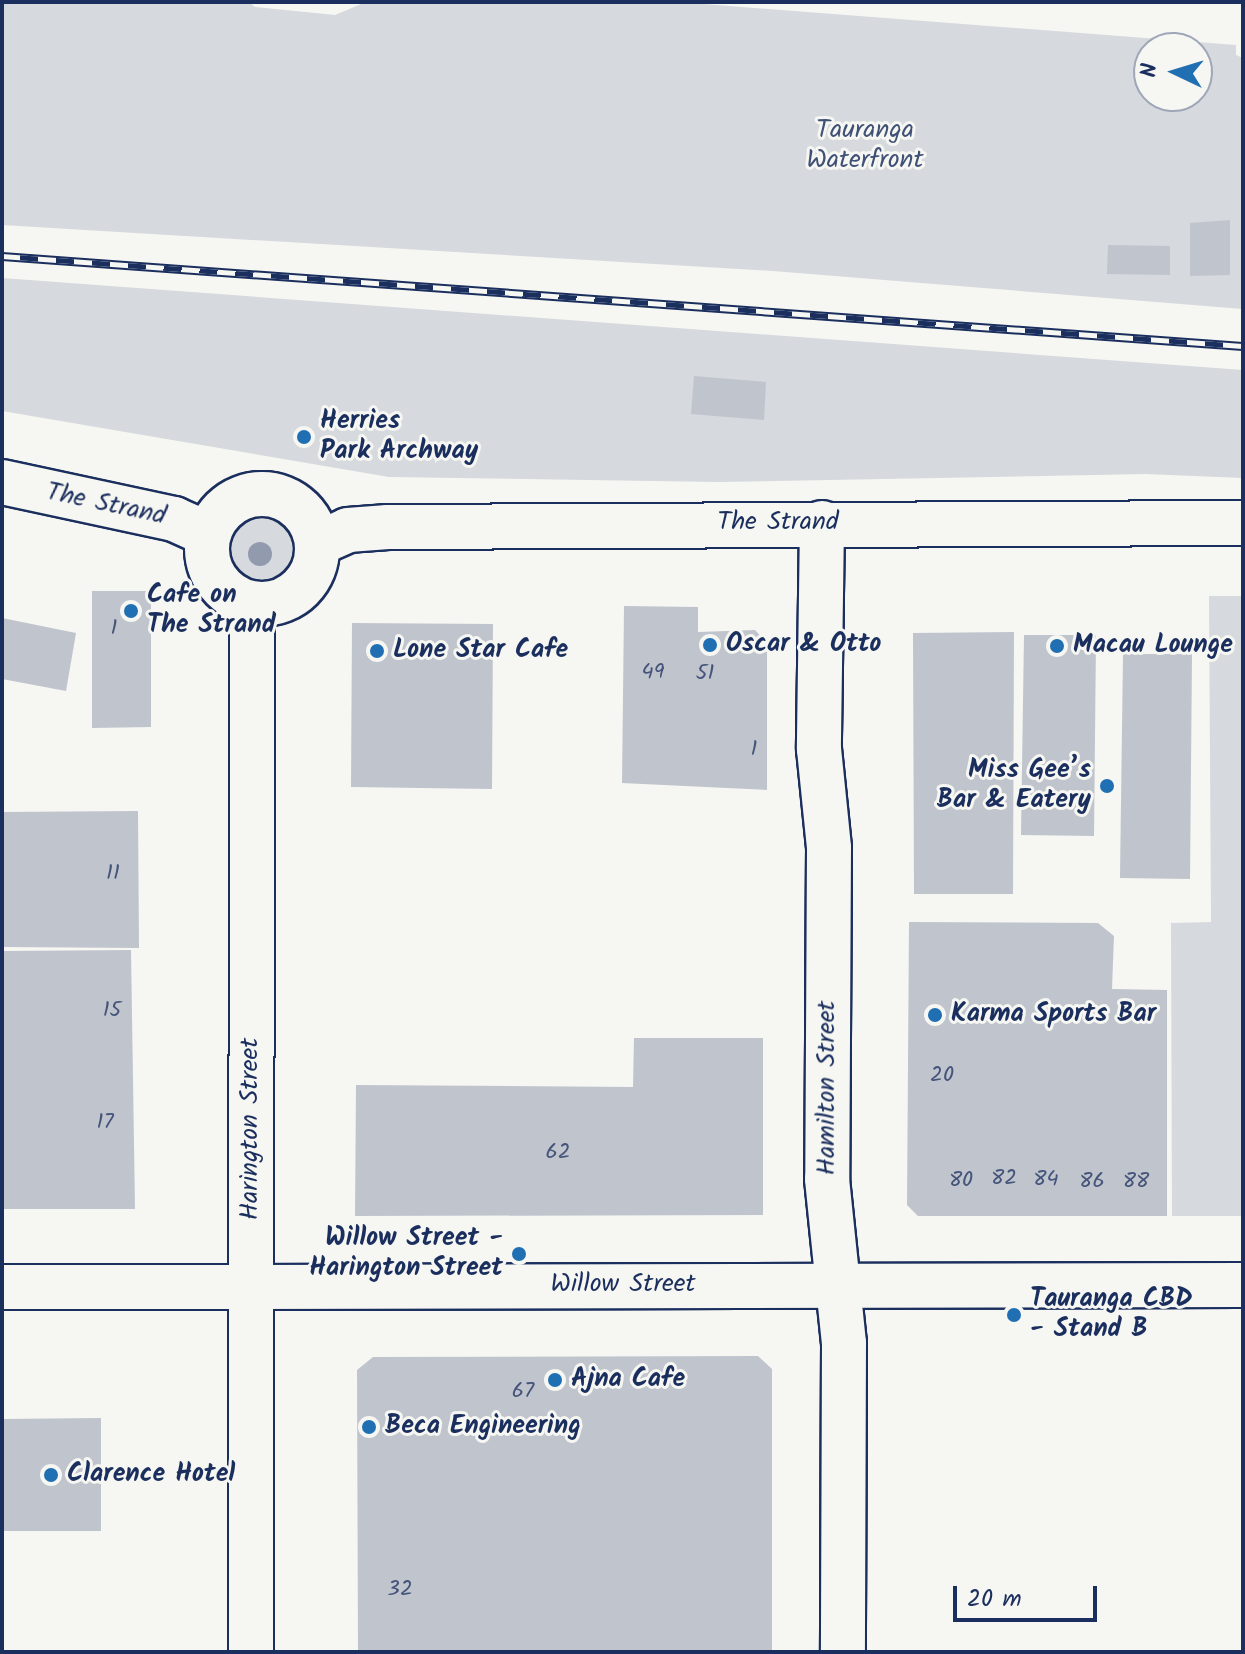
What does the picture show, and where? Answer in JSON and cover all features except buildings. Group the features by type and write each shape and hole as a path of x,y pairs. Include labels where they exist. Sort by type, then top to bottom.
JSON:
{"street":[{"name":"The Strand","path":"2,482 174,519 208,534"},
{"path":"271,494 301,509 317,544 316,563 298,591 282,601 252,606 219,585 208,567 208,534 225,507 242,497 271,494"},
{"name":"Hamilton Street","path":"822,523 819,749 829,848 827,1179 844,1343 843,1652"},
{"name":"The Strand","path":"317,544 348,530 388,527 1243,523"},
{"name":"Harington Street","path":"251,1652 252,606"},
{"name":"Willow Street","path":"2,1287 838,1283 1243,1285"}],"green space":[{"name":"Tauranga Waterfront","path":"2,2 249,2 255,7 335,15 366,2 678,2 1133,37 1133,112 1213,112 1213,43 1236,45 1236,55 1243,58 1243,309 773,271 2,225"},
{"path":"2,278 1243,370 1243,478 1145,474 718,482 389,477 2,411"},
{"path":"260,517 285,527 295,552 285,577 260,587 235,577 225,552 235,527"},
{"path":"1209,596 1243,596 1243,1216 1172,1216 1171,923 1211,922"}],"railway":[{"path":"2,256 1243,346"}],"place":[{"name":"Herries Park Archway","path":"304,437"},
{"name":"Cafe on The Strand","path":"131,611"},
{"name":"Oscar & Otto","path":"710,645"},
{"name":"Macau Lounge","path":"1057,646"},
{"name":"Lone Star Cafe","path":"377,651"},
{"name":"Miss Gee’s Bar & Eatery","path":"1107,786"},
{"name":"Karma Sports Bar","path":"935,1015"},
{"name":"Willow Street - Harington Street","path":"519,1254"},
{"name":"Tauranga CBD - Stand B","path":"1014,1315"},
{"name":"Ajna Cafe","path":"555,1380"},
{"name":"Beca Engineering","path":"369,1427"},
{"name":"Clarence Hotel","path":"51,1475"}]}
